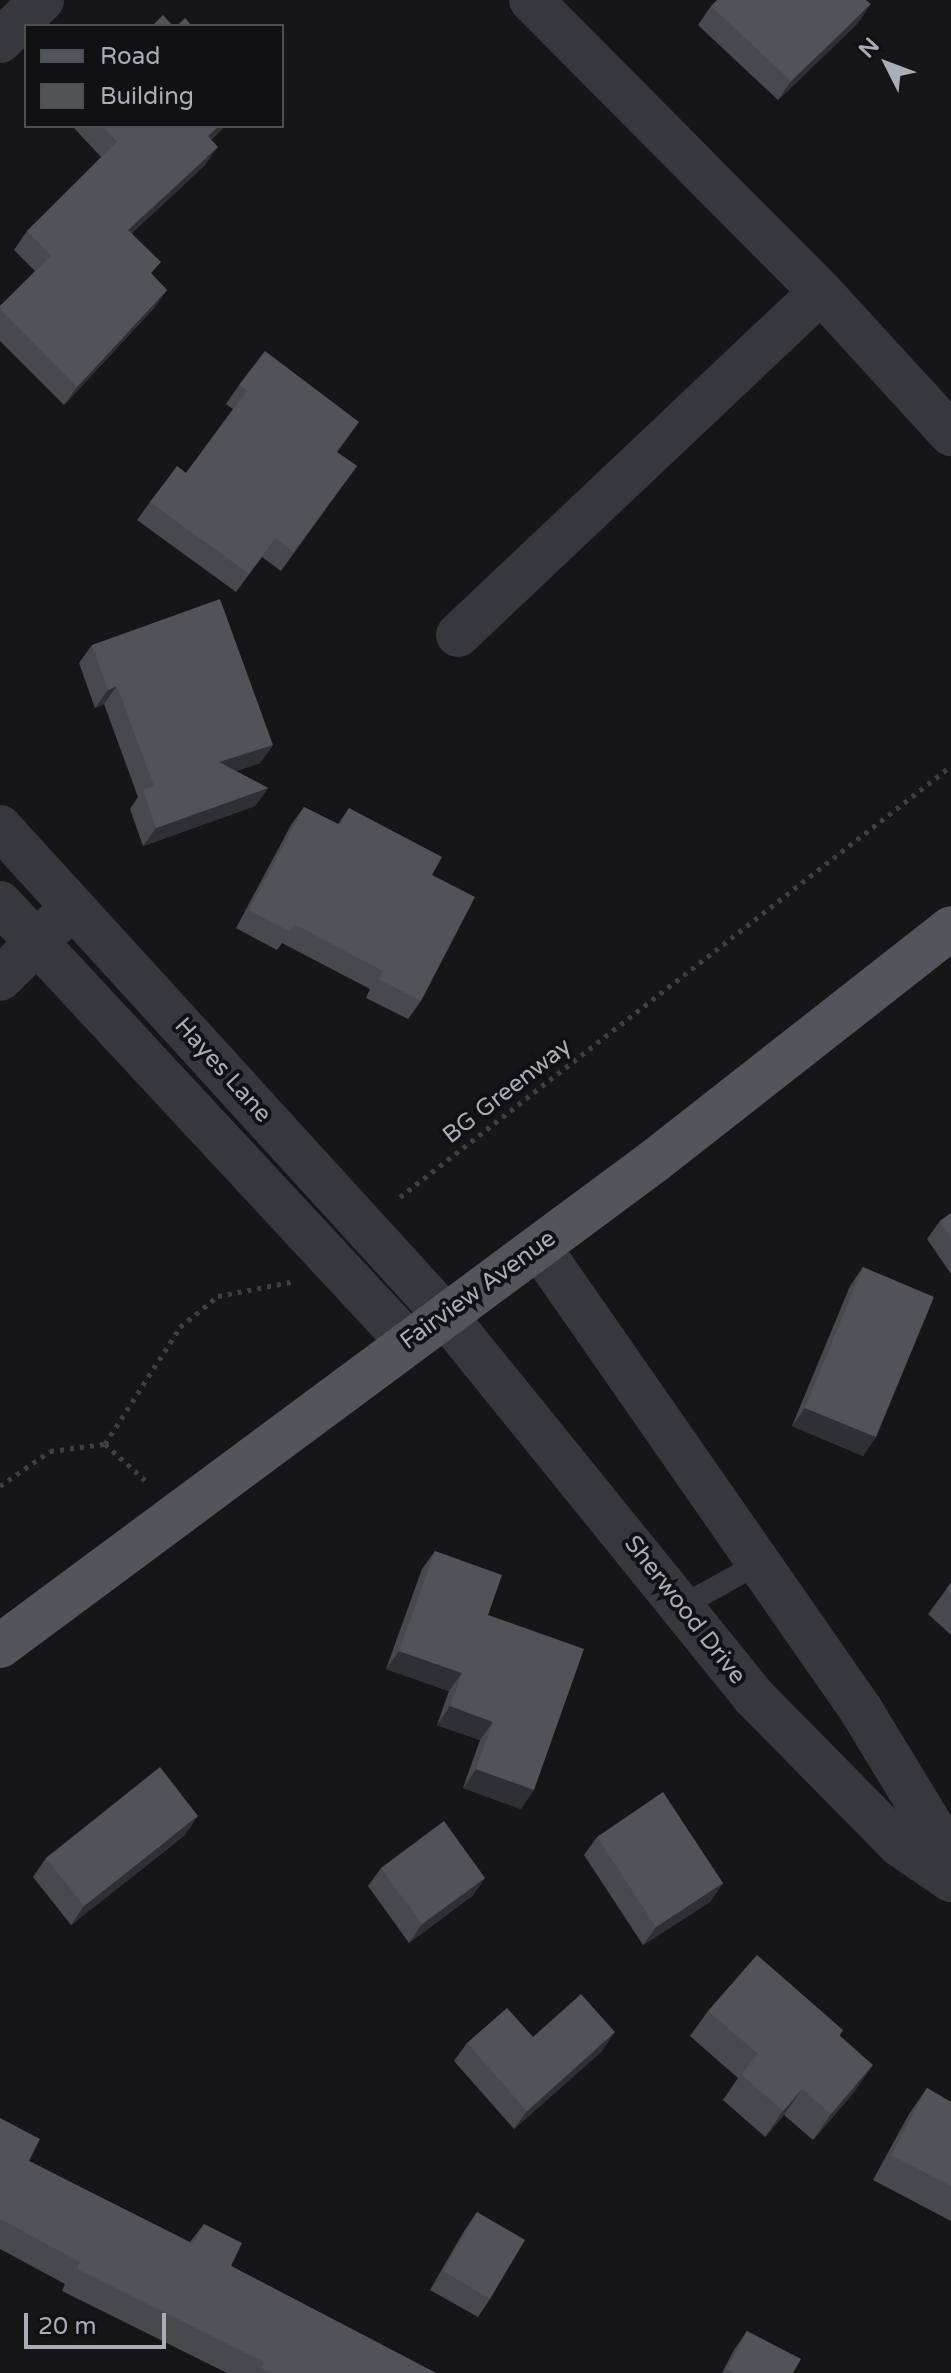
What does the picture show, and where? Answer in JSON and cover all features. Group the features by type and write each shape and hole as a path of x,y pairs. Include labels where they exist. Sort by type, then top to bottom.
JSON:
{"main road":[{"name":"Fairview Avenue","path":"0,1646 407,1341 539,1247 951,928"}],"street":[{"path":"0,41 42,0"},
{"path":"531,0 821,292 951,434"},
{"path":"458,635 821,292"},
{"name":"Hayes Lane","path":"0,827 444,1314"},
{"name":"Hayes Lane","path":"0,903 407,1341"},
{"path":"0,979 74,906"},
{"path":"539,1247 756,1565 883,1743 951,1858"},
{"name":"Sherwood Drive","path":"444,1314 680,1607 854,1801 951,1880"}],"lane":[{"path":"680,1607 756,1565"}],"path":[{"name":"BG Greenway","path":"363,1226 951,766"},
{"path":"105,1444 180,1327 218,1296 287,1285 327,1254"},
{"path":"0,1486 50,1451 105,1444 179,1510"}],"building":[{"path":"717,0 866,0 871,4 791,81 711,6"},
{"path":"163,15 171,24 154,24"},
{"path":"104,128 217,128 208,136 218,147 128,230 161,262 151,273 167,290 77,387 0,306 51,256 27,231 117,142"},
{"path":"265,351 359,422 337,452 357,466 293,552 275,538 249,574 150,502 177,466 186,473 247,391 239,385"},
{"path":"220,599 273,745 219,762 268,788 156,828 143,790 154,786 117,686 108,690 92,645"},
{"path":"304,807 340,825 349,808 442,857 432,875 475,897 421,1001 379,979 383,971 294,924 290,932 249,910"},
{"path":"951,1213 951,1237 940,1221"},
{"path":"863,1267 934,1297 876,1437 805,1408"},
{"path":"435,1551 502,1575 488,1615 584,1649 534,1790 476,1769 493,1722 450,1706 462,1673 399,1651"},
{"path":"160,1767 198,1816 84,1906 46,1858"},
{"path":"663,1792 723,1883 656,1927 597,1837"},
{"path":"444,1821 485,1878 422,1924 381,1868"},
{"path":"757,1955 843,2030 839,2035 873,2065 831,2114 802,2089 783,2111 741,2074 758,2054 708,2011"},
{"path":"581,1994 615,2032 527,2111 467,2043 507,2008 533,2037"},
{"path":"927,2088 951,2102 951,2186 891,2155"},
{"path":"0,2118 40,2139 29,2161 193,2244 204,2224 242,2243 231,2266 436,2373 271,2373 261,2368 264,2362 77,2269 80,2262 0,2219"},
{"path":"477,2212 525,2240 490,2299 443,2271"},
{"path":"747,2331 801,2359 793,2373 734,2373 727,2369"}]}
